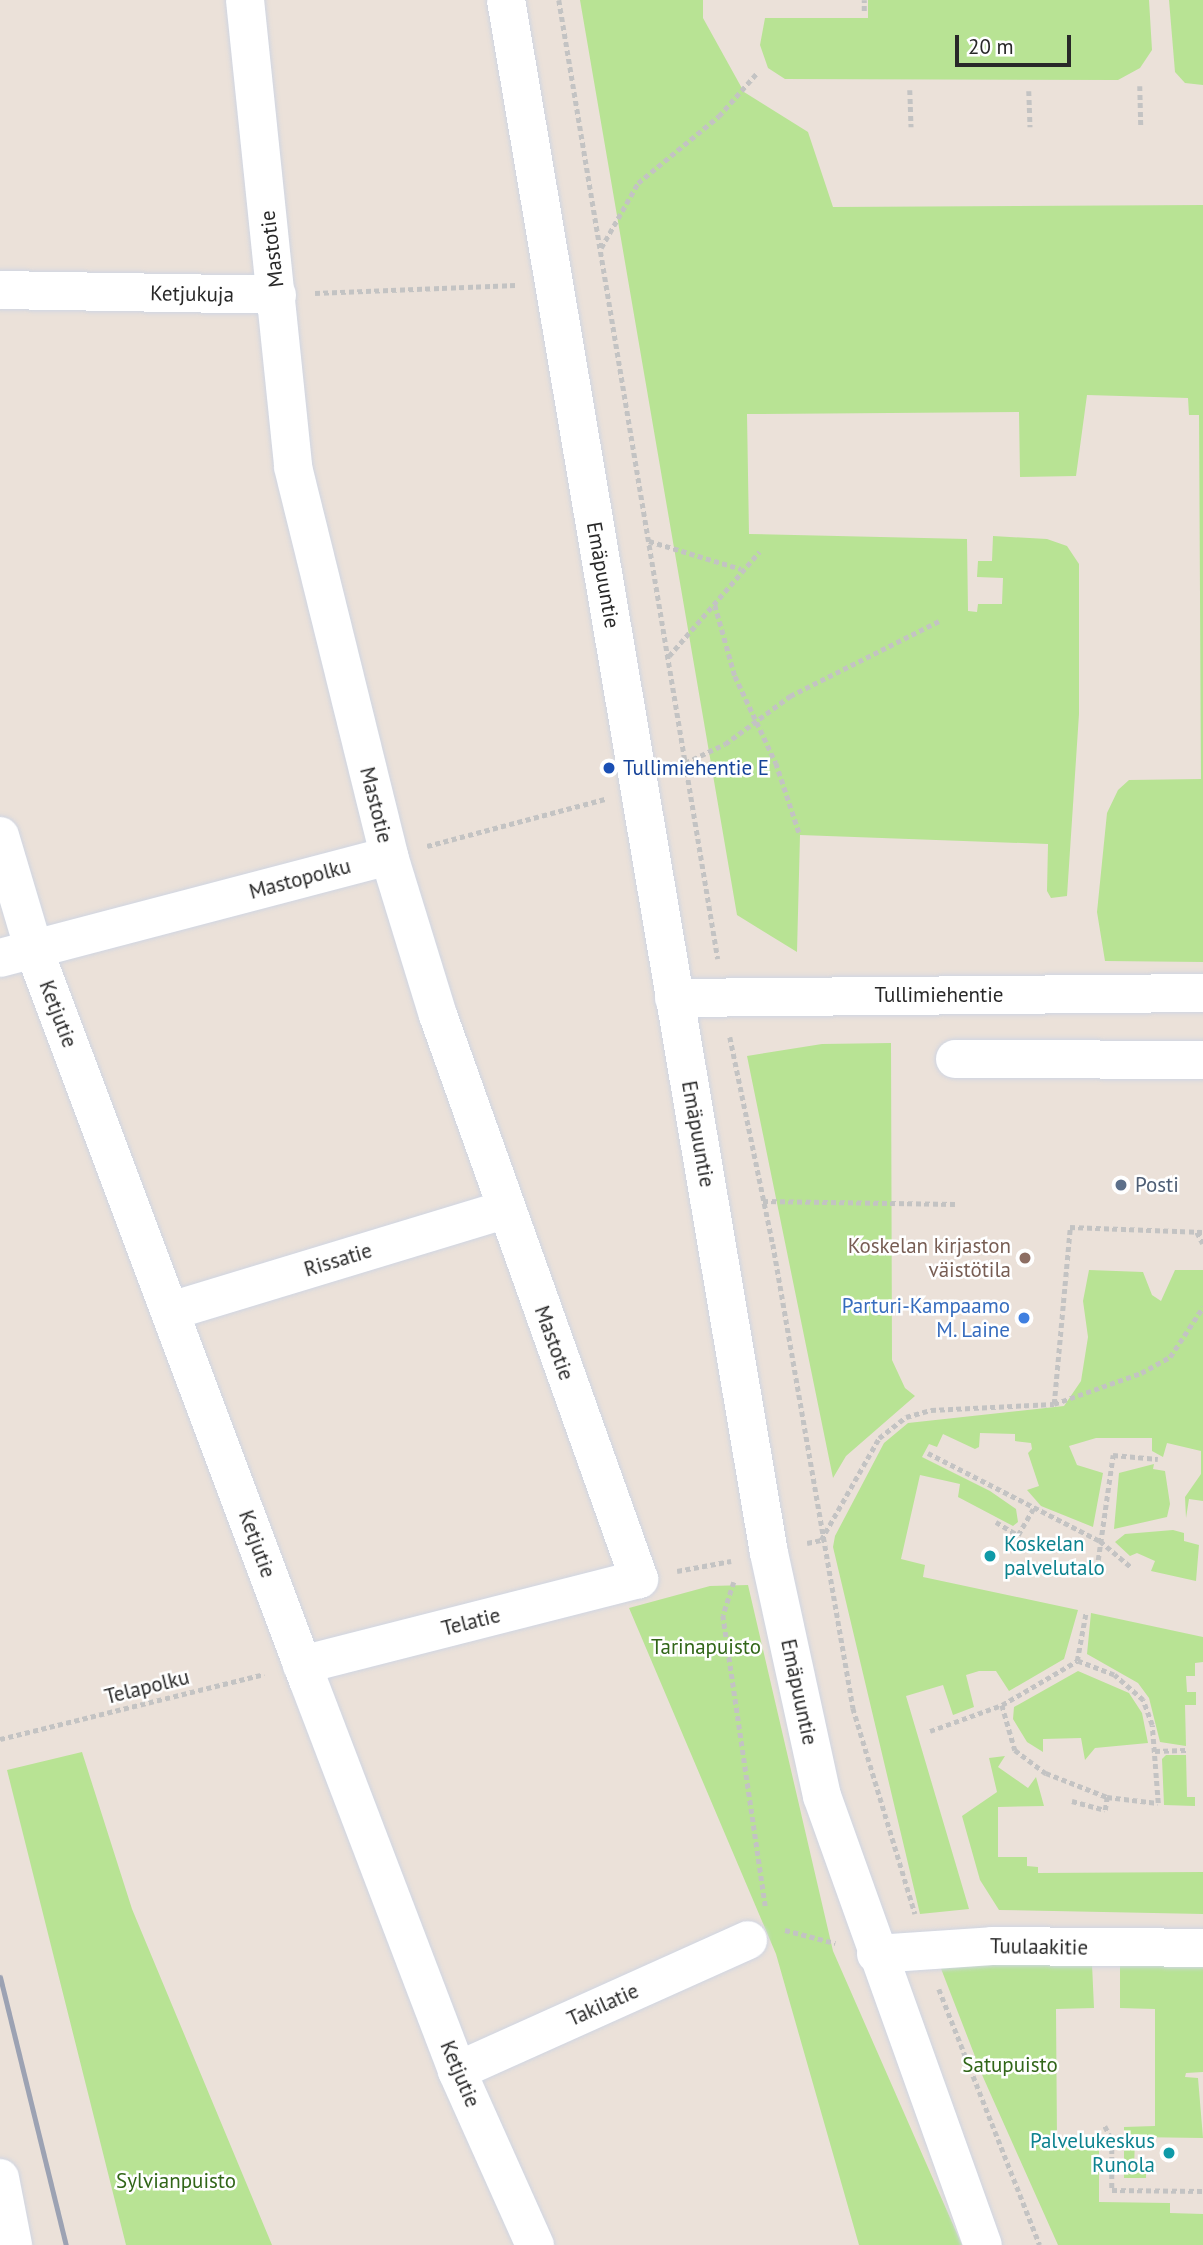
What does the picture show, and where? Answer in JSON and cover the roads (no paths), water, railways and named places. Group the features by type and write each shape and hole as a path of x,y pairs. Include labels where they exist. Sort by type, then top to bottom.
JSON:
{"street":[{"name":"Mastotie","path":"245,0 293,467 389,856 438,1015 639,1578"},
{"name":"Emäpuuntie","path":"506,0 769,1553 822,1796 876,1954 983,2245"},
{"name":"Ketjukuja","path":"0,290 277,295"},
{"name":"Ketjutie","path":"0,836 17,954 171,1311 457,2071 535,2245"},
{"name":"Mastopolku","path":"17,954 389,856"},
{"name":"Tullimiehentie","path":"674,998 1203,993"},
{"path":"955,1059 1203,1060"},
{"name":"Rissatie","path":"171,1311 506,1209"},
{"name":"Telatie","path":"302,1665 639,1578"},
{"name":"Takilatie","path":"457,2071 758,1933"},
{"name":"Tuulaakitie","path":"876,1954 925,1950 1203,1948"},
{"path":"0,2178 13,2245"}],"railway":[{"path":"0,1977 66,2245"}],"place":[{"name":"Tullimiehentie E","path":"609,768"},
{"name":"Posti","path":"1121,1185"},
{"name":"Koskelan kirjaston väistötila","path":"1025,1258"},
{"name":"Parturi-Kampaamo M. Laine","path":"1024,1318"},
{"name":"Koskelan palvelutalo","path":"990,1556"},
{"name":"Palvelukeskus Runola","path":"1169,2153"}],"park label":[{"name":"Tarinapuisto","path":"706,1647"},
{"name":"Satupuisto","path":"1010,2065"},
{"name":"Sylvianpuisto","path":"176,2181"}]}
